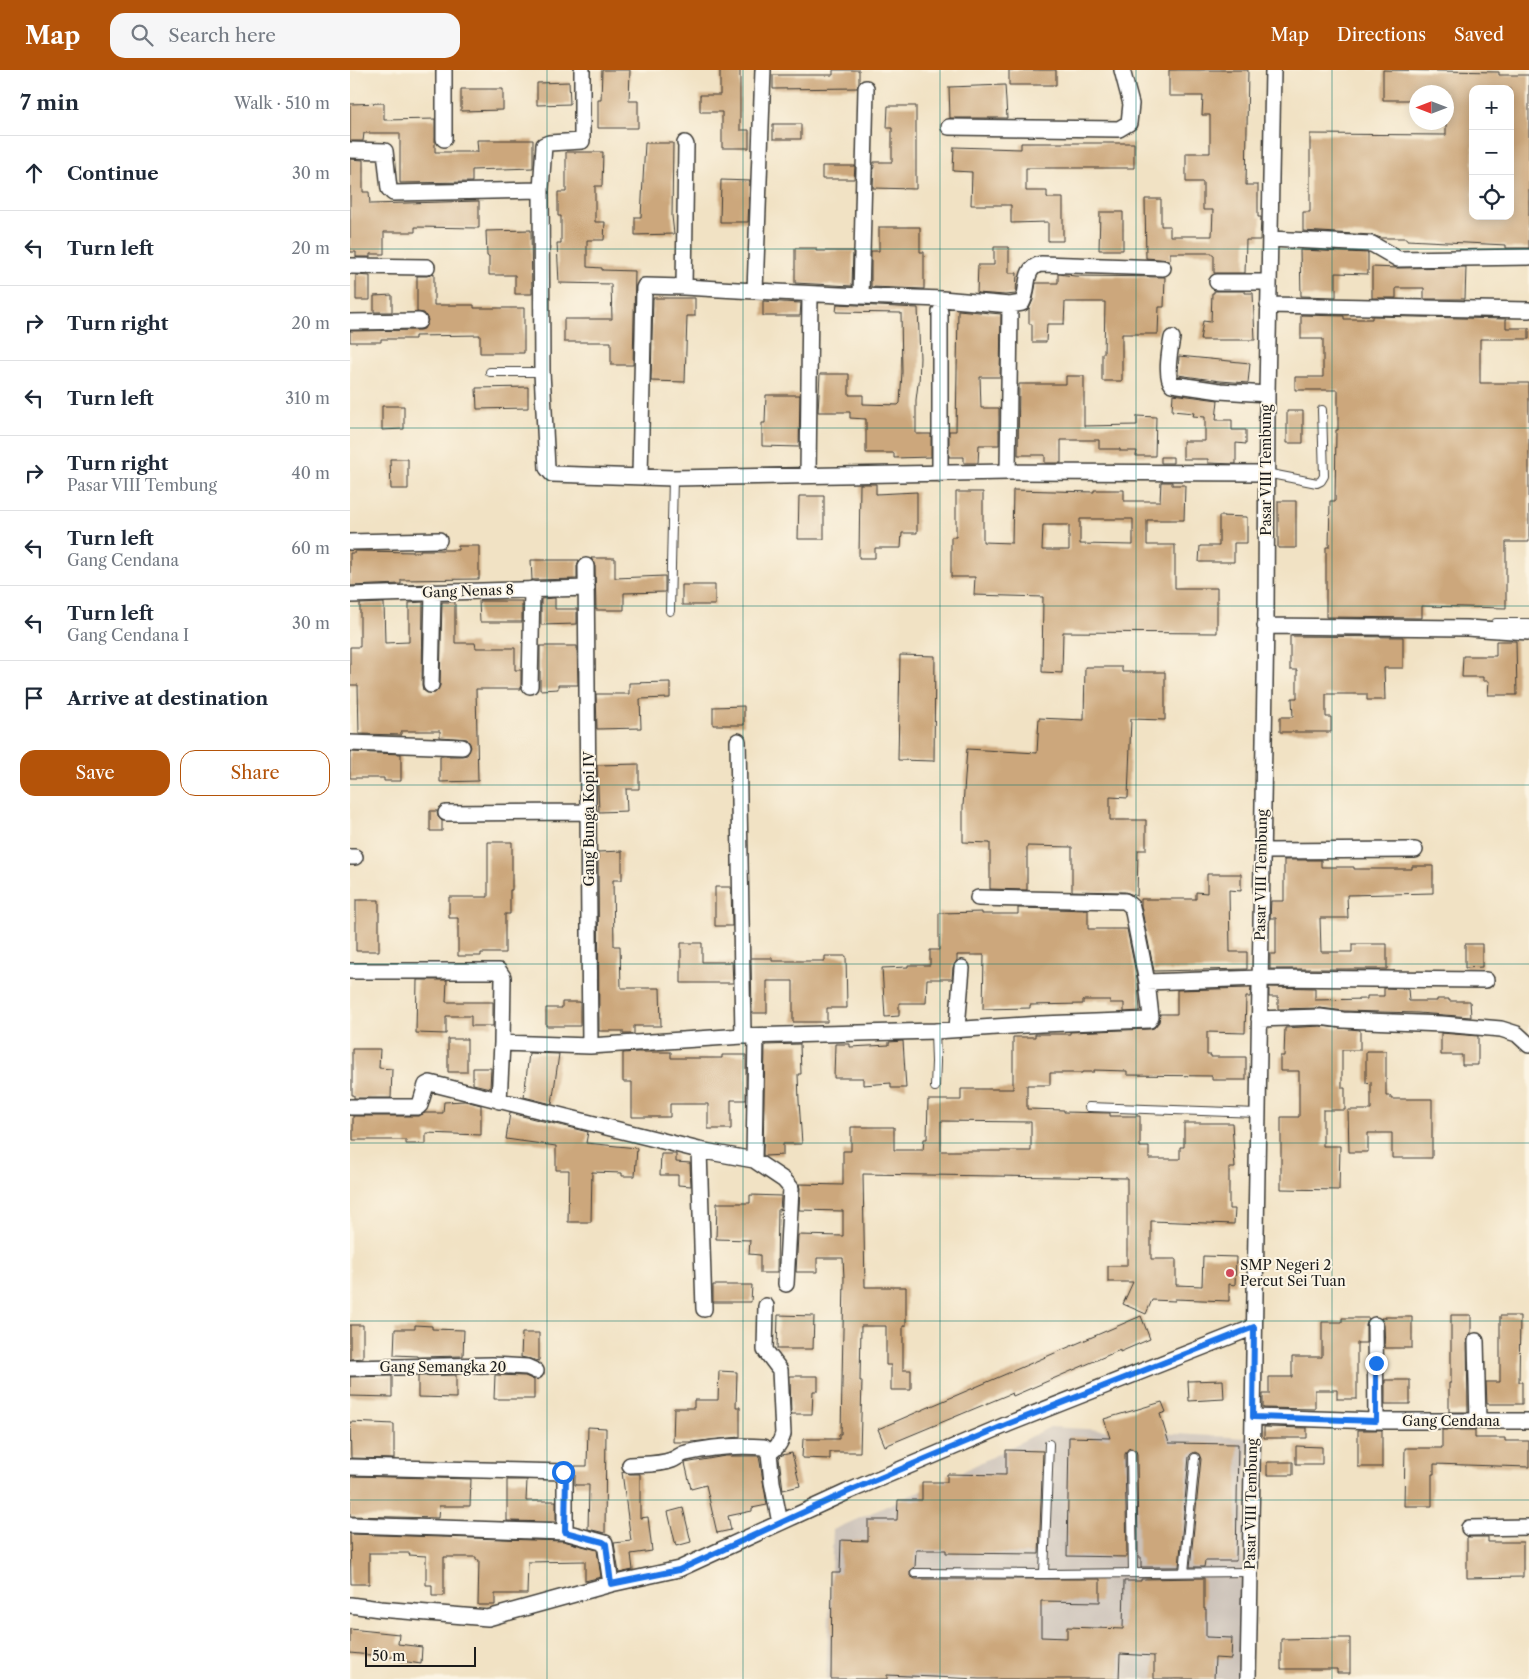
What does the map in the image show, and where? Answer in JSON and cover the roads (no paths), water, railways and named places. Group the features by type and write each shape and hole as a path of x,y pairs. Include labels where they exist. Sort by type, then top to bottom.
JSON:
{"street":[{"path":"444,70 444,139"},
{"path":"582,70 582,141 544,145 542,190 542,372 547,468 552,474 673,478 1008,472 1266,473"},
{"path":"756,291 763,70"},
{"path":"948,126 1119,128 1129,123 1131,104 1122,70"},
{"name":"Pasar VIII Tembung","path":"1248,1679 1262,851 1266,394 1270,282 1273,70"},
{"path":"861,296 866,88"},
{"path":"684,287 685,143"},
{"path":"350,150 385,151 389,189 393,193 542,190"},
{"path":"1270,240 1372,244 1398,259 1529,257"},
{"path":"640,476 644,286 942,299 1010,305 1022,303 1025,299 1026,284 1030,269 1034,265 1163,268"},
{"path":"350,266 427,267"},
{"path":"1217,282 1270,282"},
{"path":"808,476 810,294"},
{"path":"1008,472 1010,305"},
{"path":"1268,305 1529,310"},
{"path":"940,312 940,474"},
{"path":"350,322 418,321"},
{"path":"1172,338 1169,380 1172,384 1220,391 1266,394"},
{"path":"350,542 439,540"},
{"name":"Gang Bunga Kopi IV","path":"586,566 590,1046"},
{"path":"530,686 532,589"},
{"name":"Gang Nenas 8","path":"350,595 532,589 587,590"},
{"path":"431,685 433,592"},
{"path":"1265,623 1466,628 1529,632"},
{"path":"738,741 754,1160"},
{"path":"350,743 462,747"},
{"path":"446,813 589,812"},
{"path":"1262,851 1415,850"},
{"path":"502,1043 590,1046 749,1036 935,1031 957,1028 1041,1024 1147,1021 1151,1017 1132,907 1126,901 978,898"},
{"path":"957,1028 962,968"},
{"path":"350,971 498,971 503,976 502,1043 498,1101"},
{"path":"1146,982 1260,978 1486,980"},
{"path":"1259,1019 1320,1017 1501,1029 1517,1034 1529,1045"},
{"path":"350,1107 419,1106 426,1085 429,1083 700,1150 754,1160 784,1180 791,1188 786,1284"},
{"path":"700,1150 704,1309"},
{"path":"766,1306 765,1350 780,1370 783,1434 781,1442 769,1453"},
{"path":"1376,1325 1376,1421"},
{"path":"350,1605 488,1618 611,1584 679,1570 847,1492 1008,1424 1254,1332"},
{"path":"1476,1341 1478,1421"},
{"name":"Gang Semangka 20","path":"350,1368 492,1365 526,1367 536,1371"},
{"name":"Gang Cendana","path":"1253,1417 1376,1421 1529,1421"},
{"path":"630,1465 659,1464 684,1453 725,1447 764,1447 769,1453 772,1482 780,1523"},
{"path":"350,1467 563,1472 566,1474 565,1532"},
{"path":"350,1525 565,1532 606,1544 611,1584"},
{"path":"1469,1528 1529,1527"}],"lane":[{"path":"490,372 542,372"},
{"path":"1266,473 1317,483 1322,481 1324,476 1322,410"},
{"path":"670,612 670,541 673,478"},
{"path":"1265,623 1529,623"},
{"path":"935,1031 935,1087"},
{"path":"1089,1107 1258,1113"},
{"path":"1044,1574 1049,1444"},
{"path":"1131,1454 1133,1572"},
{"path":"1184,1572 1195,1458"},
{"path":"915,1573 1250,1572"}],"place":[{"name":"SMP Negeri 2 Percut Sei Tuan","path":"1230,1273"}]}
